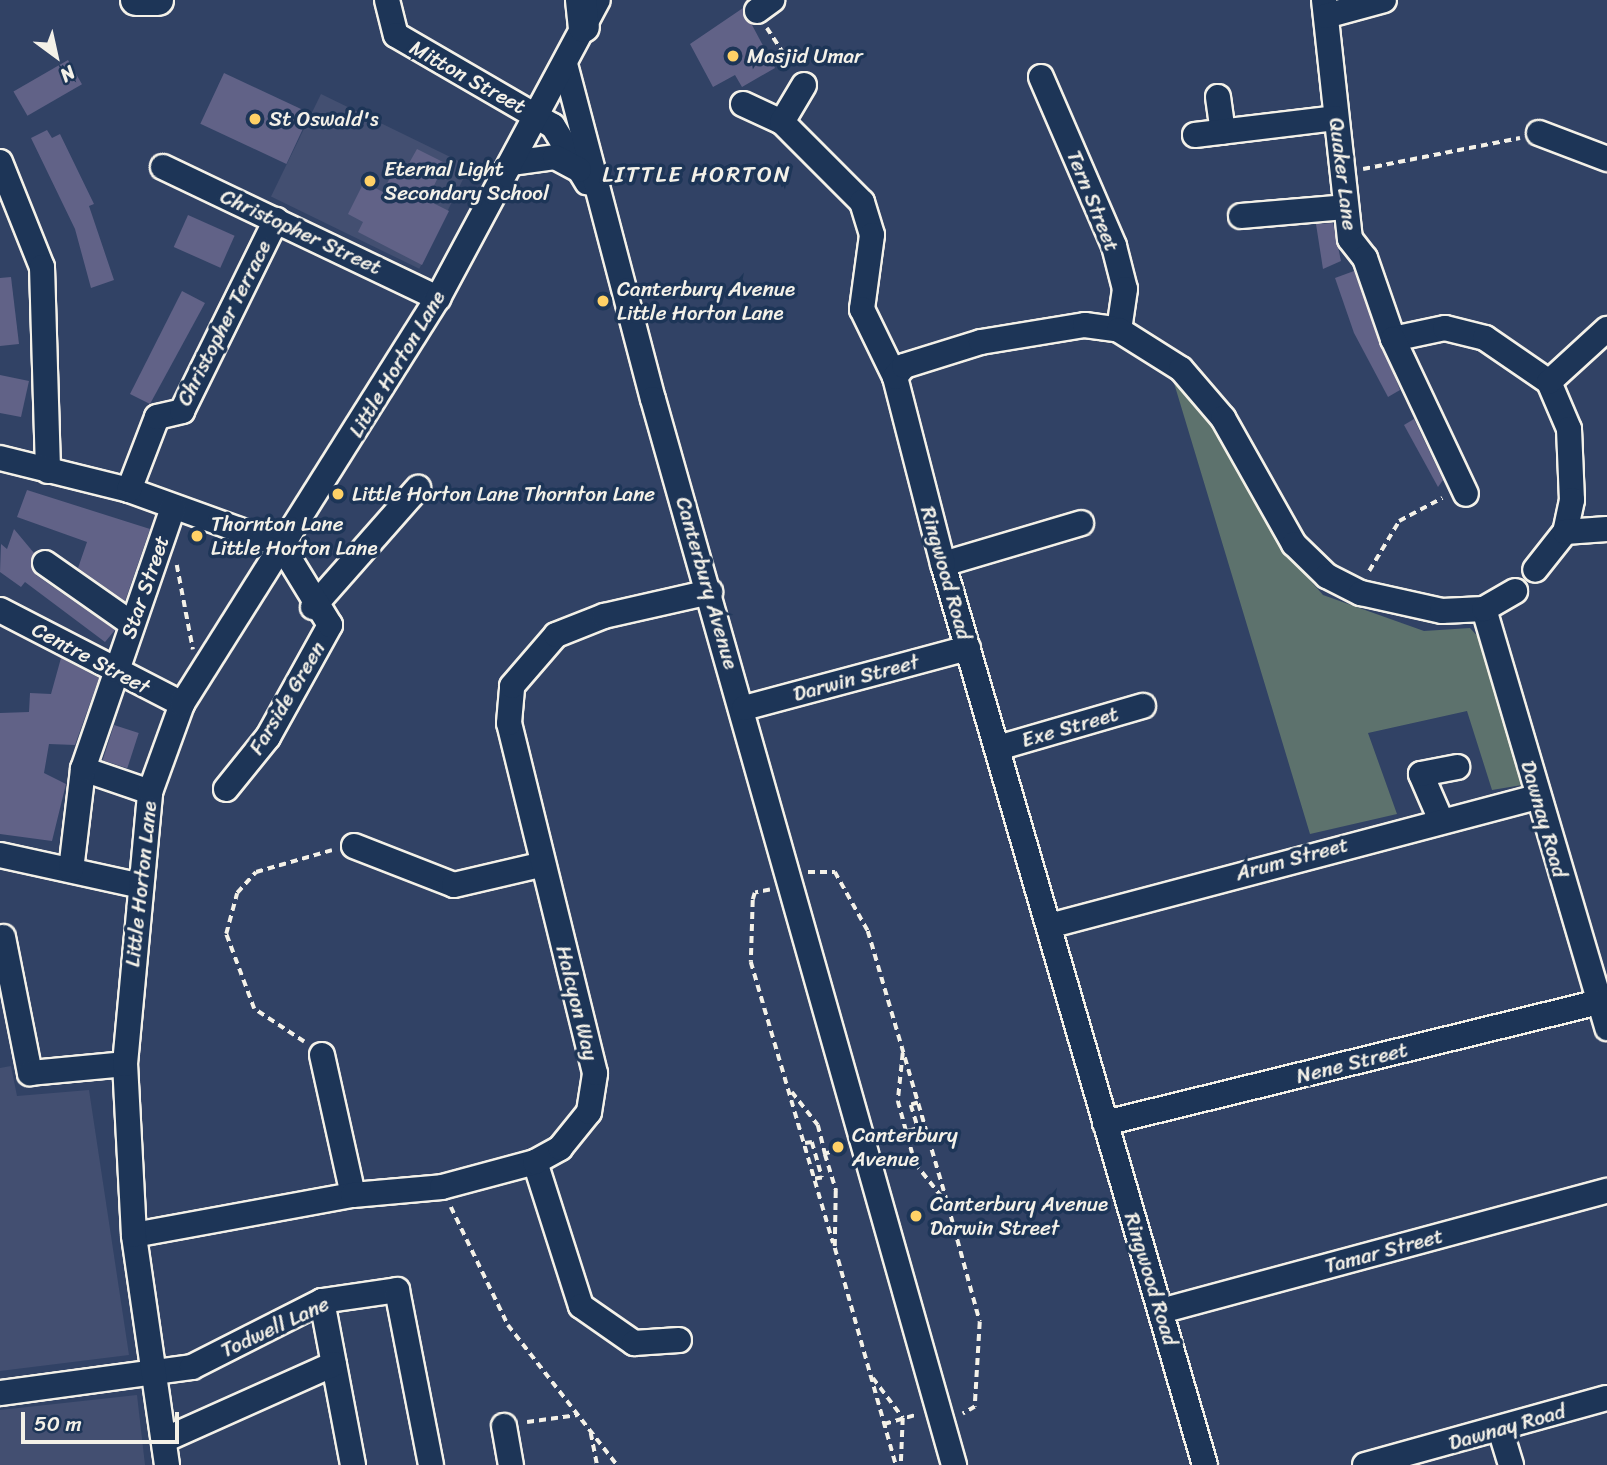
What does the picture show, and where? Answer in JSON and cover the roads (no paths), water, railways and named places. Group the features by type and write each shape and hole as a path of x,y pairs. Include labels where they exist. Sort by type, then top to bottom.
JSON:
{"main road":[{"path":"136,0 158,0"}],"street":[{"name":"Mitton Street","path":"387,0 396,35 535,114 562,136 605,213"},
{"name":"Little Horton Lane","path":"167,1465 134,1235 125,1064 137,885 150,792 182,705 207,661 438,298 535,114 565,64 582,14 598,0"},
{"path":"1325,8 1384,0"},
{"name":"Quaker Lane","path":"1325,8 1340,173 1350,239 1365,258 1393,339 1466,494"},
{"name":"Canterbury Avenue","path":"565,64 954,1465"},
{"name":"Tern Street","path":"1041,77 1114,246 1125,289 1119,330"},
{"path":"743,104 782,122 804,85"},
{"path":"1219,97 1223,132"},
{"path":"1195,135 1335,118"},
{"name":"Ringwood Road","path":"782,122 862,202 872,235 862,309 895,377 943,564 1205,1465"},
{"path":"1539,133 1607,159"},
{"path":"511,163 555,156 579,170"},
{"path":"0,162 42,267 48,471"},
{"name":"Christopher Street","path":"163,167 438,298"},
{"path":"1241,216 1345,207"},
{"name":"Christopher Terrace","path":"129,490 157,417 183,411 276,220"},
{"path":"895,377 904,366 981,342 1085,325 1119,330 1181,369 1223,418 1294,544 1327,576 1361,593 1442,611 1484,609 1515,591"},
{"path":"1393,339 1445,328 1485,338 1549,382 1573,456 1565,532 1535,570"},
{"path":"1549,382 1607,329"},
{"path":"0,458 129,490 281,545"},
{"name":"Farside Green","path":"313,607 418,488"},
{"name":"Star Street","path":"71,870 83,769 173,507"},
{"path":"943,564 1081,523"},
{"path":"1565,532 1607,529"},
{"name":"Farside Green","path":"226,789 268,737 330,625 313,607 281,545"},
{"path":"45,563 132,624"},
{"name":"Halcyon Way","path":"134,1235 353,1195 442,1187 535,1162 560,1148 589,1112 594,1073 540,865 509,723 512,686 556,635 604,616 710,592"},
{"name":"Dawnay Road","path":"1484,609 1607,1028"},
{"name":"Centre Street","path":"0,610 114,673 182,705"},
{"name":"Darwin Street","path":"744,708 968,648"},
{"name":"Exe Street","path":"998,748 1143,706"},
{"path":"1440,818 1421,774 1457,766"},
{"path":"83,769 150,792"},
{"name":"Arum Street","path":"1049,926 1440,818 1537,797"},
{"path":"354,846 454,885 540,865"},
{"path":"0,855 137,885"},
{"path":"3,937 30,1073 125,1064"},
{"name":"Nene Street","path":"1105,1124 1599,1002"},
{"path":"322,1055 353,1195"},
{"path":"535,1162 581,1306 634,1343 679,1340"},
{"name":"Tamar Street","path":"1161,1311 1607,1191"},
{"name":"Todwell Lane","path":"0,1393 192,1367 322,1301 397,1290 431,1465"},
{"path":"322,1301 353,1465"},
{"path":"164,1440 334,1364"},
{"name":"Dawnay Road","path":"1366,1465 1607,1398"},
{"path":"504,1426 511,1465"},
{"path":"1500,1429 1511,1465"}],"place":[{"name":"Masjid Umar","path":"733,56"},
{"name":"St Oswald's","path":"255,119"},
{"name":"Eternal Light Secondary School","path":"370,181"},
{"name":"Canterbury Avenue Little Horton Lane","path":"603,301"},
{"name":"Little Horton Lane Thornton Lane","path":"338,494"},
{"name":"Thornton Lane Little Horton Lane","path":"197,536"},
{"name":"Canterbury Avenue","path":"838,1147"},
{"name":"Canterbury Avenue Darwin Street","path":"916,1216"}],"district":[{"name":"LITTLE HORTON","path":"697,175"}]}
